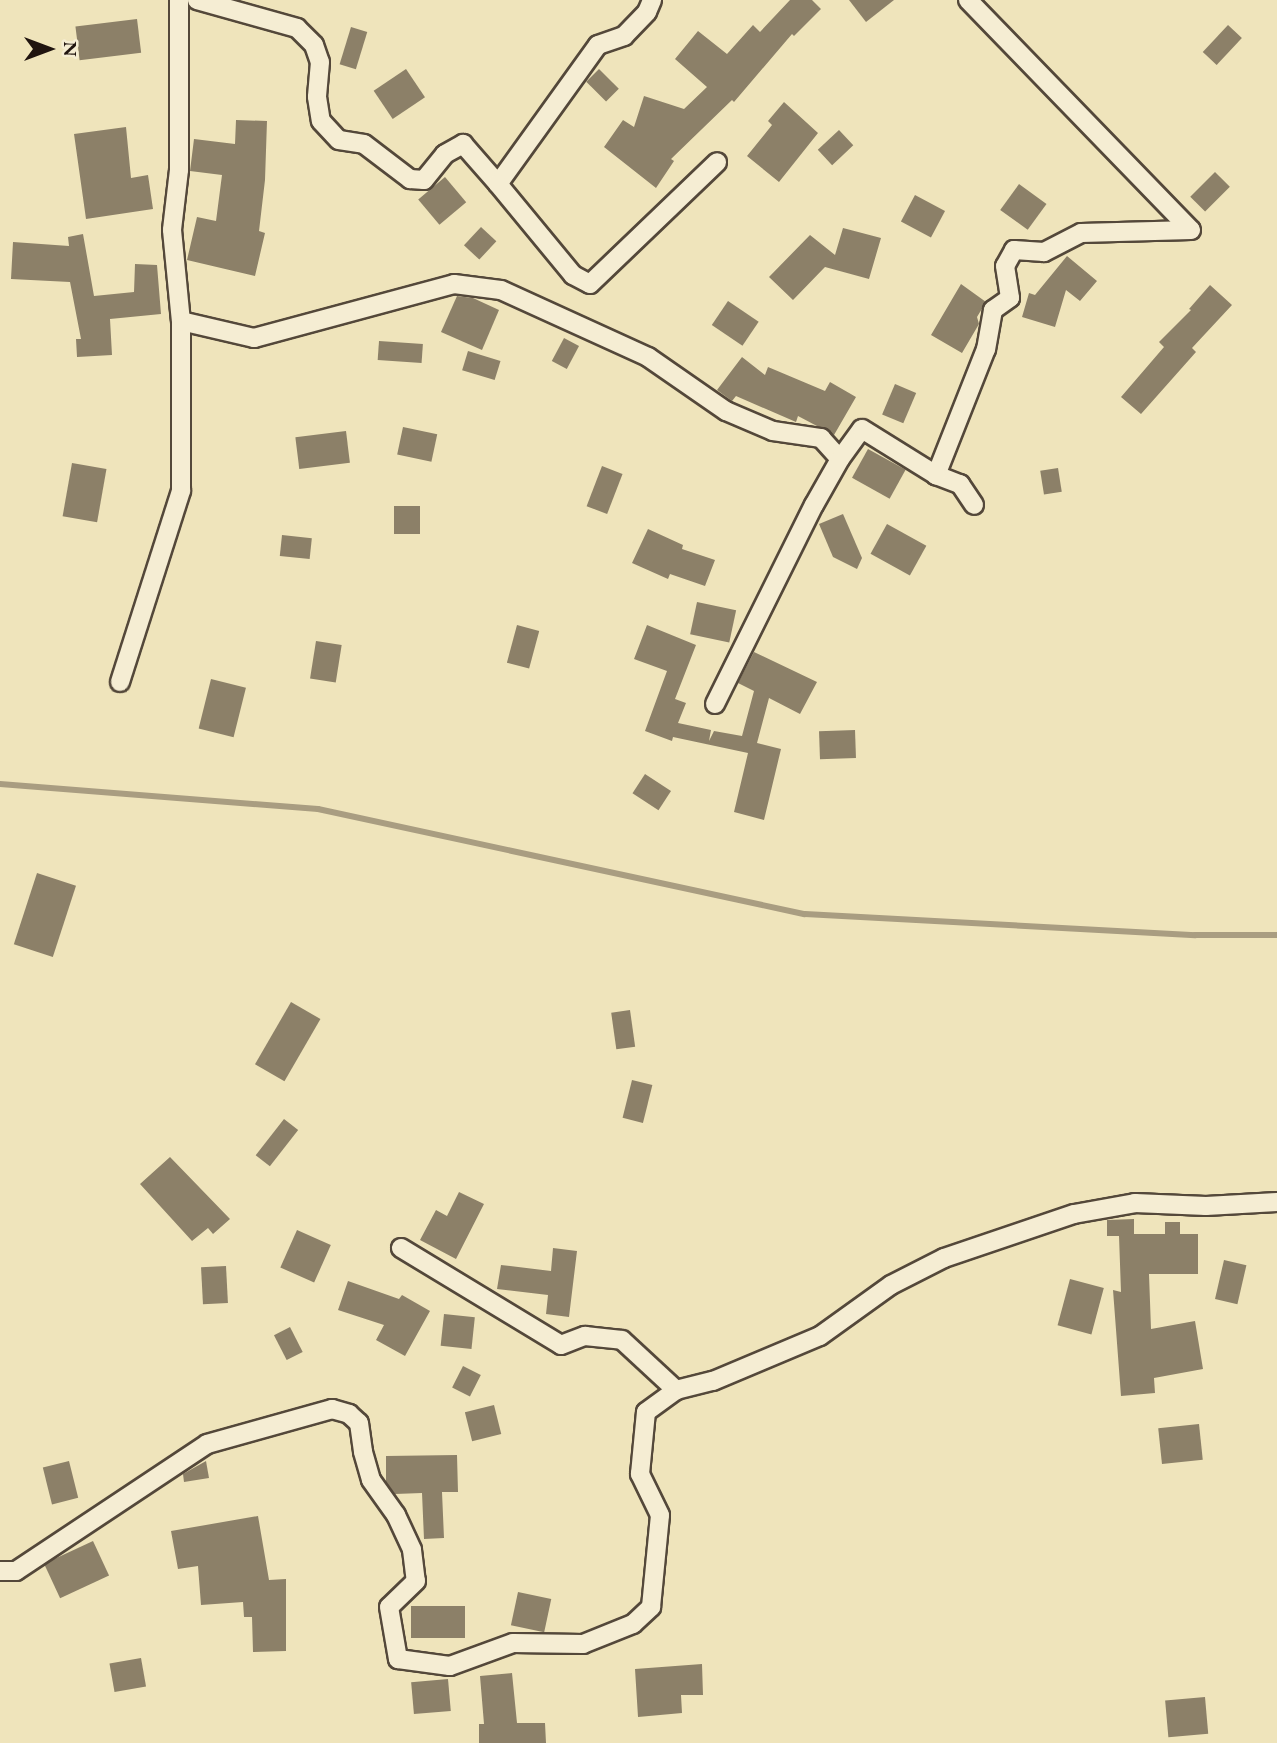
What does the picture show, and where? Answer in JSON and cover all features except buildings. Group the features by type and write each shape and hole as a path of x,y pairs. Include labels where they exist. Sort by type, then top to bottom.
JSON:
{"street":[{"path":"120,682 181,491 181,321 172,230 178,170 180,0"},
{"path":"197,0 297,28 314,45 320,62 317,97 321,121 339,141 364,144 410,179 424,180 445,153 463,144 573,275 590,284 717,162"},
{"path":"498,184 598,46 624,36 646,12 652,0"},
{"path":"936,475 986,349 993,310 1010,299 1005,266 1014,250 1044,253 1081,233 1191,230 968,0"},
{"path":"181,321 254,338 454,284 501,290 648,357 726,411 773,431 821,438 840,459"},
{"path":"715,704 840,459 862,429 936,475 960,484 974,505"},
{"path":"0,1571 16,1572 207,1444 332,1409 349,1414 359,1423 363,1452 372,1480 396,1515 412,1550 416,1581 388,1607 398,1659 450,1666 513,1643 583,1644 633,1624 651,1607 660,1515 640,1474 646,1412 676,1390 713,1381 820,1336 891,1285 944,1258 1074,1214 1135,1203 1206,1206 1277,1202"},
{"path":"401,1248 561,1345 585,1336 622,1340 676,1390"}],"waterway":[{"path":"0,784 318,809 805,914 1195,935 1277,935"}]}
